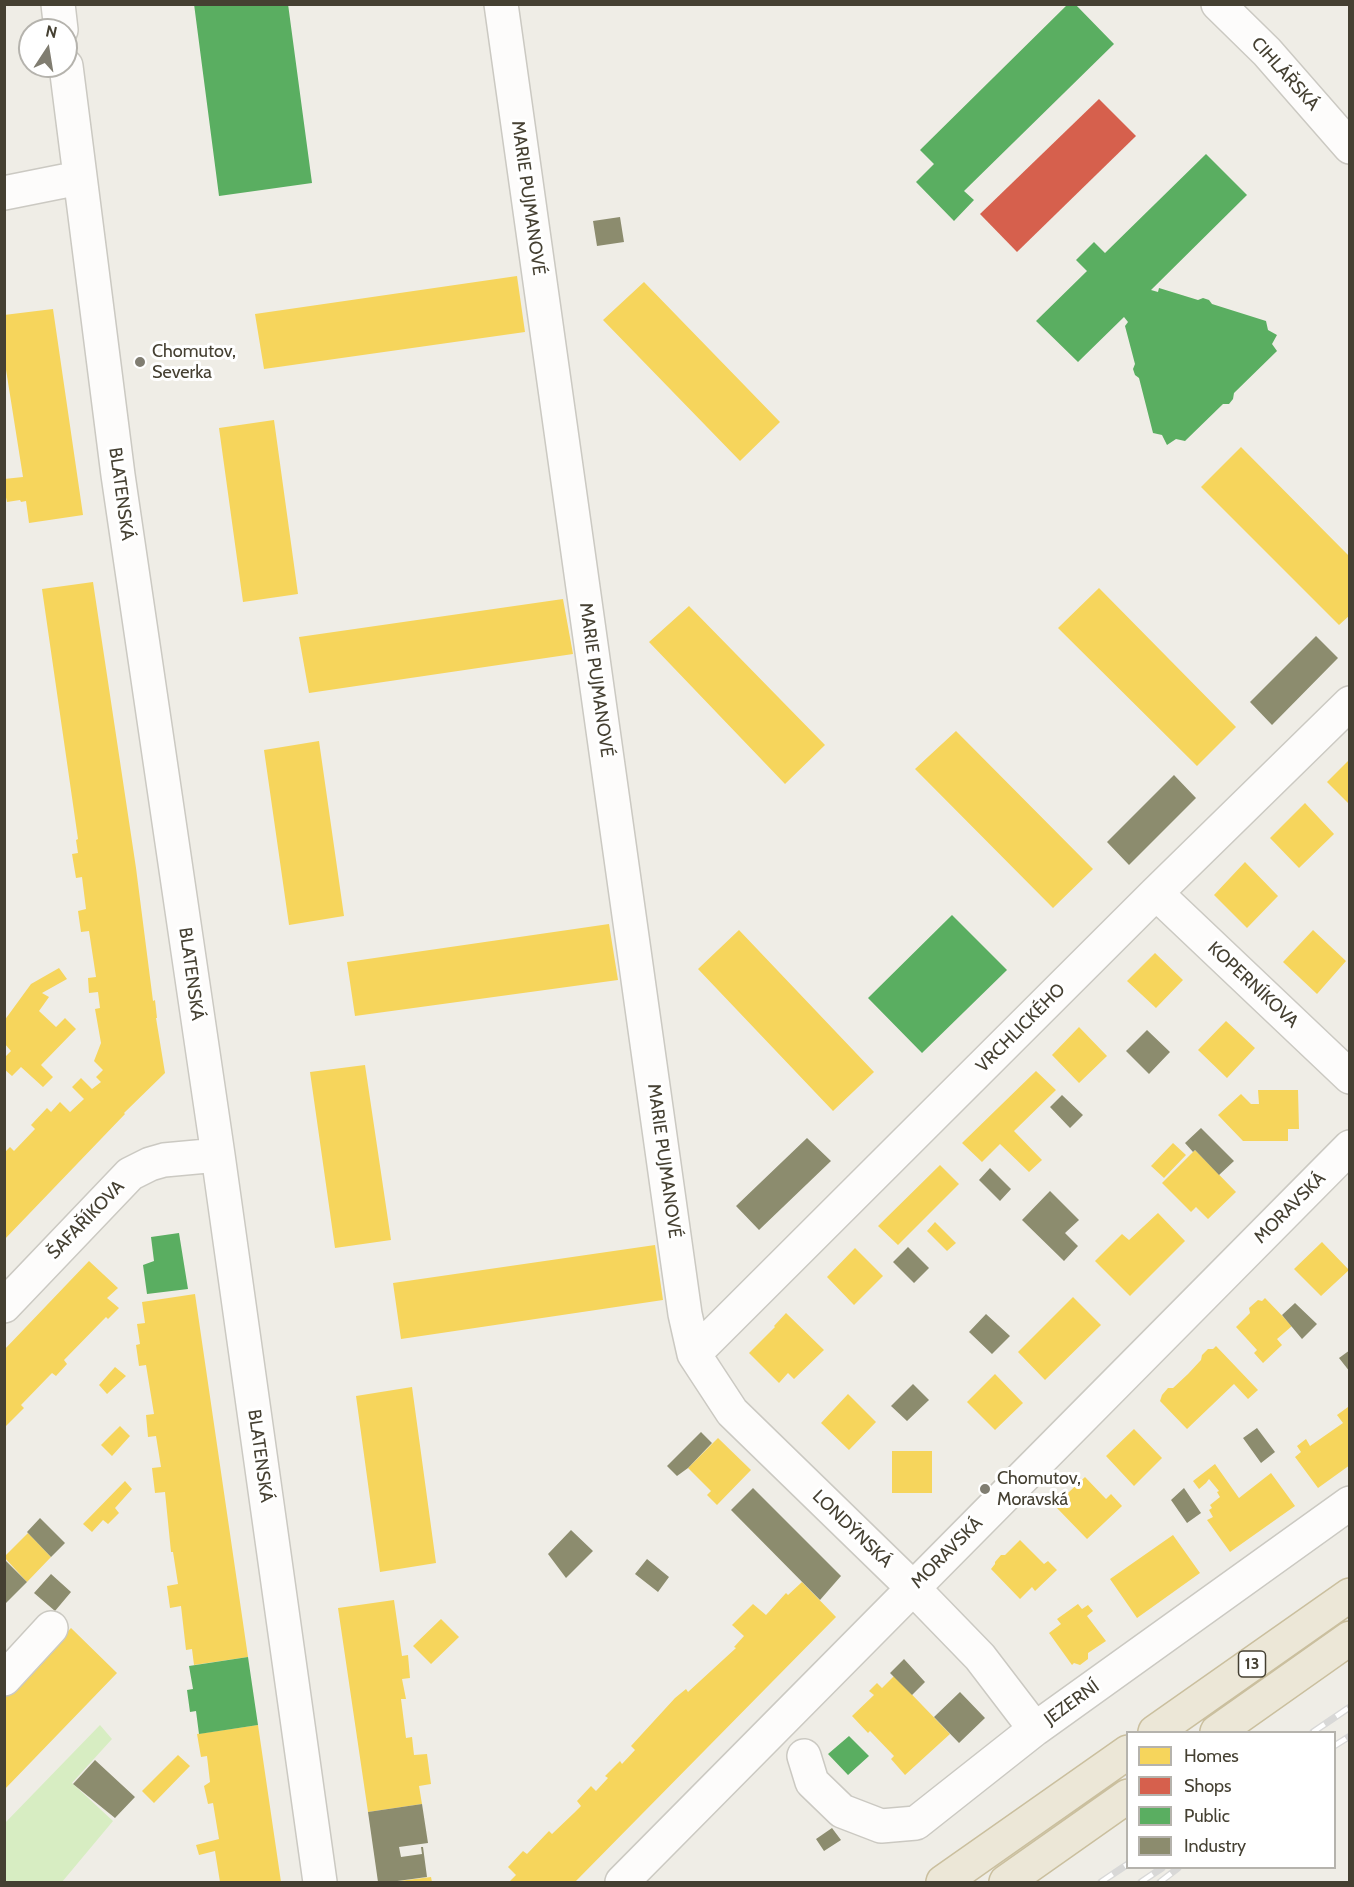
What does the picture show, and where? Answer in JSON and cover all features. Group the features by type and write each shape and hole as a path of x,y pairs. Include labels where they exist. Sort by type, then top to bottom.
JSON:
{"highway":[{"name":"13","path":"1156,1731 1350,1595"},
{"name":"13","path":"1217,1731 1350,1638"},
{"path":"943,1882 1126,1753"},
{"path":"1006,1882 1126,1797"}],"street":[{"name":"MARIE PUJMANOVÉ","path":"501,4 685,1314 694,1354"},
{"name":"CIHLÁŘSKÁ","path":"1218,4 1267,51 1350,147"},
{"name":"BLATENSKÁ","path":"67,78 118,475 218,1155 320,1882"},
{"path":"4,193 79,178"},
{"name":"VRCHLICKÉHO","path":"694,1354 1350,703"},
{"name":"KOPERNÍKOVA","path":"1156,893 1350,1077"},
{"name":"MORAVSKÁ","path":"622,1882 1350,1147"},
{"name":"ŠAFAŘÍKOVA","path":"4,1306 130,1174 164,1160 218,1155"},
{"name":"LONDÝNSKÁ","path":"694,1354 732,1412 913,1588 980,1657 1035,1729"},
{"name":"JEZERNÍ","path":"804,1756 812,1782 842,1811 881,1826 916,1823 1035,1729 1350,1503"},
{"path":"4,1679 51,1628"}],"green space":[{"path":"100,1725 112,1739 72,1783 113,1821 62,1882 5,1882 4,1824"}],"building: Homes":[{"path":"517,276 525,332 264,369 255,314"},
{"path":"644,282 780,422 740,461 603,320"},
{"path":"53,309 83,515 29,523 26,501 7,502 4,488 4,479 23,477 4,357 4,315"},
{"path":"274,420 298,594 243,602 219,428"},
{"path":"1241,447 1350,557 1350,615 1339,625 1201,487"},
{"path":"93,582 165,1073 4,1240 4,1153 10,1147 14,1151 35,1129 31,1125 47,1108 51,1112 60,1102 70,1112 84,1099 72,1087 81,1078 92,1089 101,1082 96,1077 103,1070 94,1061 101,1043 95,1009 100,1008 98,992 89,993 88,978 96,977 89,931 81,932 78,911 86,909 82,877 76,878 72,854 78,853 76,840 78,839 42,589"},
{"path":"1099,588 1236,727 1197,766 1058,628"},
{"path":"563,599 573,654 309,693 299,637"},
{"path":"689,606 825,745 785,784 649,642"},
{"path":"956,731 1093,869 1053,908 915,769"},
{"path":"319,741 344,916 289,925 264,750"},
{"path":"1350,759 1350,805 1327,782"},
{"path":"1305,803 1334,834 1299,868 1270,838"},
{"path":"1245,862 1278,896 1247,928 1214,895"},
{"path":"609,924 618,980 355,1016 347,962"},
{"path":"739,930 874,1072 833,1111 698,969"},
{"path":"1313,930 1346,961 1317,994 1283,962"},
{"path":"1155,953 1183,980 1156,1008 1127,981"},
{"path":"59,968 67,979 42,993 49,997 39,1011 56,1027 65,1018 76,1029 41,1065 53,1077 43,1087 21,1067 12,1076 4,1069 4,1058 11,1051 4,1043 4,1021 31,984"},
{"path":"1226,1021 1255,1048 1227,1078 1198,1050"},
{"path":"1079,1027 1107,1056 1079,1083 1052,1055"},
{"path":"365,1065 391,1240 335,1248 310,1072"},
{"path":"1036,1071 1056,1090 1014,1131 1042,1160 1029,1172 1000,1144 982,1162 962,1143"},
{"path":"1258,1090 1298,1090 1299,1129 1288,1129 1288,1141 1243,1141 1218,1115 1241,1094 1251,1104 1259,1104"},
{"path":"1173,1143 1186,1155 1164,1178 1151,1166"},
{"path":"1195,1150 1236,1192 1208,1219 1196,1207 1191,1212 1162,1183"},
{"path":"940,1165 959,1184 898,1245 878,1226"},
{"path":"1158,1213 1185,1241 1130,1296 1095,1261 1122,1234 1129,1240"},
{"path":"935,1222 956,1243 947,1251 927,1231"},
{"path":"1322,1242 1349,1270 1321,1296 1294,1269"},
{"path":"655,1245 663,1300 401,1339 393,1283"},
{"path":"855,1248 883,1276 854,1305 827,1277"},
{"path":"89,1261 118,1288 107,1298 119,1308 108,1319 106,1317 64,1360 67,1364 56,1376 52,1373 21,1405 24,1408 4,1428 4,1350"},
{"path":"195,1294 248,1657 194,1665 192,1649 186,1650 181,1606 170,1608 167,1586 178,1584 173,1552 171,1552 165,1492 155,1493 152,1468 161,1467 156,1436 148,1437 146,1415 154,1414 146,1365 139,1366 136,1345 140,1344 137,1324 145,1323 142,1302"},
{"path":"1073,1297 1101,1325 1045,1380 1018,1352"},
{"path":"1265,1298 1292,1326 1277,1339 1282,1345 1263,1363 1254,1353 1257,1350 1236,1327 1250,1313 1249,1308 1258,1300 1262,1301"},
{"path":"786,1313 824,1350 794,1379 788,1373 779,1383 749,1353"},
{"path":"1216,1346 1258,1390 1248,1399 1234,1384 1187,1429 1160,1401 1162,1395 1188,1374 1208,1349"},
{"path":"115,1367 126,1376 107,1394 99,1385"},
{"path":"995,1374 1023,1403 995,1430 967,1402"},
{"path":"412,1387 436,1563 380,1572 356,1396"},
{"path":"848,1394 876,1422 849,1450 821,1423"},
{"path":"1348,1407 1350,1465 1318,1488 1295,1457 1301,1452 1297,1446 1306,1439 1310,1446 1343,1423 1337,1415"},
{"path":"120,1426 130,1436 112,1456 101,1445"},
{"path":"1134,1429 1162,1458 1134,1486 1106,1456"},
{"path":"718,1438 751,1470 717,1505 707,1495 711,1491 688,1468"},
{"path":"892,1451 932,1451 932,1493 892,1493"},
{"path":"1215,1464 1239,1498 1271,1473 1295,1506 1230,1552 1207,1520 1213,1517 1209,1510 1212,1508 1210,1505 1220,1497 1217,1492 1219,1491 1209,1479 1199,1489 1193,1481"},
{"path":"1085,1477 1106,1499 1111,1494 1122,1506 1087,1539 1055,1506 1057,1499 1065,1491 1069,1492"},
{"path":"125,1481 132,1489 115,1508 119,1513 108,1524 103,1520 92,1532 83,1524"},
{"path":"28,1533 51,1557 27,1582 4,1557"},
{"path":"1173,1535 1200,1573 1137,1618 1110,1579"},
{"path":"1020,1540 1044,1564 1048,1561 1057,1570 1035,1591 1032,1587 1020,1599 991,1569 1001,1555 1005,1555"},
{"path":"802,1582 836,1617 575,1882 509,1882 516,1875 508,1867 523,1851 527,1854 549,1831 552,1834 581,1806 577,1801 591,1786 596,1791 608,1778 605,1776 620,1761 622,1764 635,1750 631,1746 675,1698 686,1689 688,1692 736,1648 734,1647 744,1636 732,1625 753,1604 766,1615 786,1593 788,1595"},
{"path":"394,1600 402,1656 408,1655 410,1678 402,1679 406,1699 401,1699 406,1738 412,1737 414,1755 427,1754 431,1784 419,1786 422,1804 368,1812 338,1608"},
{"path":"1078,1604 1082,1609 1088,1605 1093,1611 1087,1616 1106,1641 1088,1653 1088,1659 1080,1665 1074,1663 1072,1665 1049,1633 1061,1624 1057,1619"},
{"path":"441,1619 459,1637 431,1664 413,1646"},
{"path":"71,1628 117,1673 4,1790 4,1697"},
{"path":"894,1676 950,1734 905,1775 891,1759 894,1756 852,1716 874,1695 869,1691 877,1683 882,1688"},
{"path":"258,1725 281,1882 220,1882 215,1851 199,1855 196,1845 219,1839 213,1803 208,1804 204,1786 210,1782 207,1756 201,1757 197,1734"},
{"path":"178,1755 190,1766 154,1803 142,1791"},
{"path":"431,1877 432,1882 399,1882 399,1881"}],"building: Shops":[{"path":"1099,99 1136,136 1017,252 980,214"}],"building: Public":[{"path":"194,4 288,4 312,183 219,196"},
{"path":"1068,4 1075,4 1114,44 964,191 974,200 954,221 916,182 934,164 920,150"},
{"path":"1206,154 1247,195 1151,290 1158,292 1159,288 1198,300 1203,298 1212,304 1266,321 1268,330 1277,335 1272,344 1277,351 1234,393 1229,404 1223,404 1185,441 1176,439 1167,445 1162,435 1153,433 1139,378 1133,369 1135,364 1125,326 1128,322 1124,317 1078,362 1036,321 1087,271 1076,260 1094,242 1105,253"},
{"path":"952,915 1007,970 922,1053 868,998"},
{"path":"179,1233 188,1289 147,1294 143,1265 154,1261 151,1237"},
{"path":"248,1657 258,1725 199,1734 196,1711 190,1712 187,1690 193,1689 189,1666"},
{"path":"849,1736 869,1756 848,1775 828,1754"}],"building: Industry":[{"path":"620,217 624,242 597,246 593,221"},
{"path":"1316,636 1338,658 1272,725 1250,702"},
{"path":"1174,775 1196,798 1129,865 1107,842"},
{"path":"1147,1030 1170,1052 1149,1074 1126,1051"},
{"path":"1062,1095 1083,1115 1070,1128 1050,1107"},
{"path":"1201,1128 1234,1161 1219,1175 1185,1143"},
{"path":"807,1138 831,1161 759,1230 736,1206"},
{"path":"990,1168 1011,1189 1000,1201 979,1180"},
{"path":"1050,1191 1079,1220 1065,1233 1078,1246 1064,1261 1022,1220"},
{"path":"908,1247 929,1268 914,1283 893,1262"},
{"path":"1295,1303 1317,1324 1302,1339 1282,1315"},
{"path":"986,1314 1010,1336 992,1354 969,1332"},
{"path":"1350,1350 1350,1372 1339,1358"},
{"path":"913,1384 929,1400 907,1421 891,1406"},
{"path":"1257,1428 1275,1452 1261,1463 1243,1438"},
{"path":"701,1432 712,1443 677,1476 667,1466"},
{"path":"753,1488 841,1576 820,1600 731,1510"},
{"path":"1184,1488 1201,1513 1187,1523 1171,1500"},
{"path":"40,1518 65,1543 51,1557 27,1532"},
{"path":"571,1530 593,1551 566,1578 548,1554"},
{"path":"4,1559 27,1582 4,1605"},
{"path":"647,1559 669,1577 658,1592 635,1574"},
{"path":"51,1574 71,1592 55,1611 34,1593"},
{"path":"904,1659 925,1682 912,1695 890,1673"},
{"path":"960,1692 985,1718 959,1743 934,1717"},
{"path":"95,1760 135,1797 115,1818 73,1784"},
{"path":"422,1804 428,1843 399,1847 401,1857 422,1854 421,1847 423,1847 427,1877 378,1882 368,1812"},
{"path":"832,1828 841,1840 824,1851 816,1839"}],"railway":[{"path":"1314,1731 1350,1707"},
{"path":"1336,1745 1350,1736"},
{"path":"1101,1882 1126,1865"},
{"path":"1141,1882 1160,1869"},
{"path":"1160,1882 1177,1869"}],"place":[{"name":"Chomutov, Severka","path":"140,362"},
{"name":"Chomutov, Moravská","path":"985,1489"}]}
